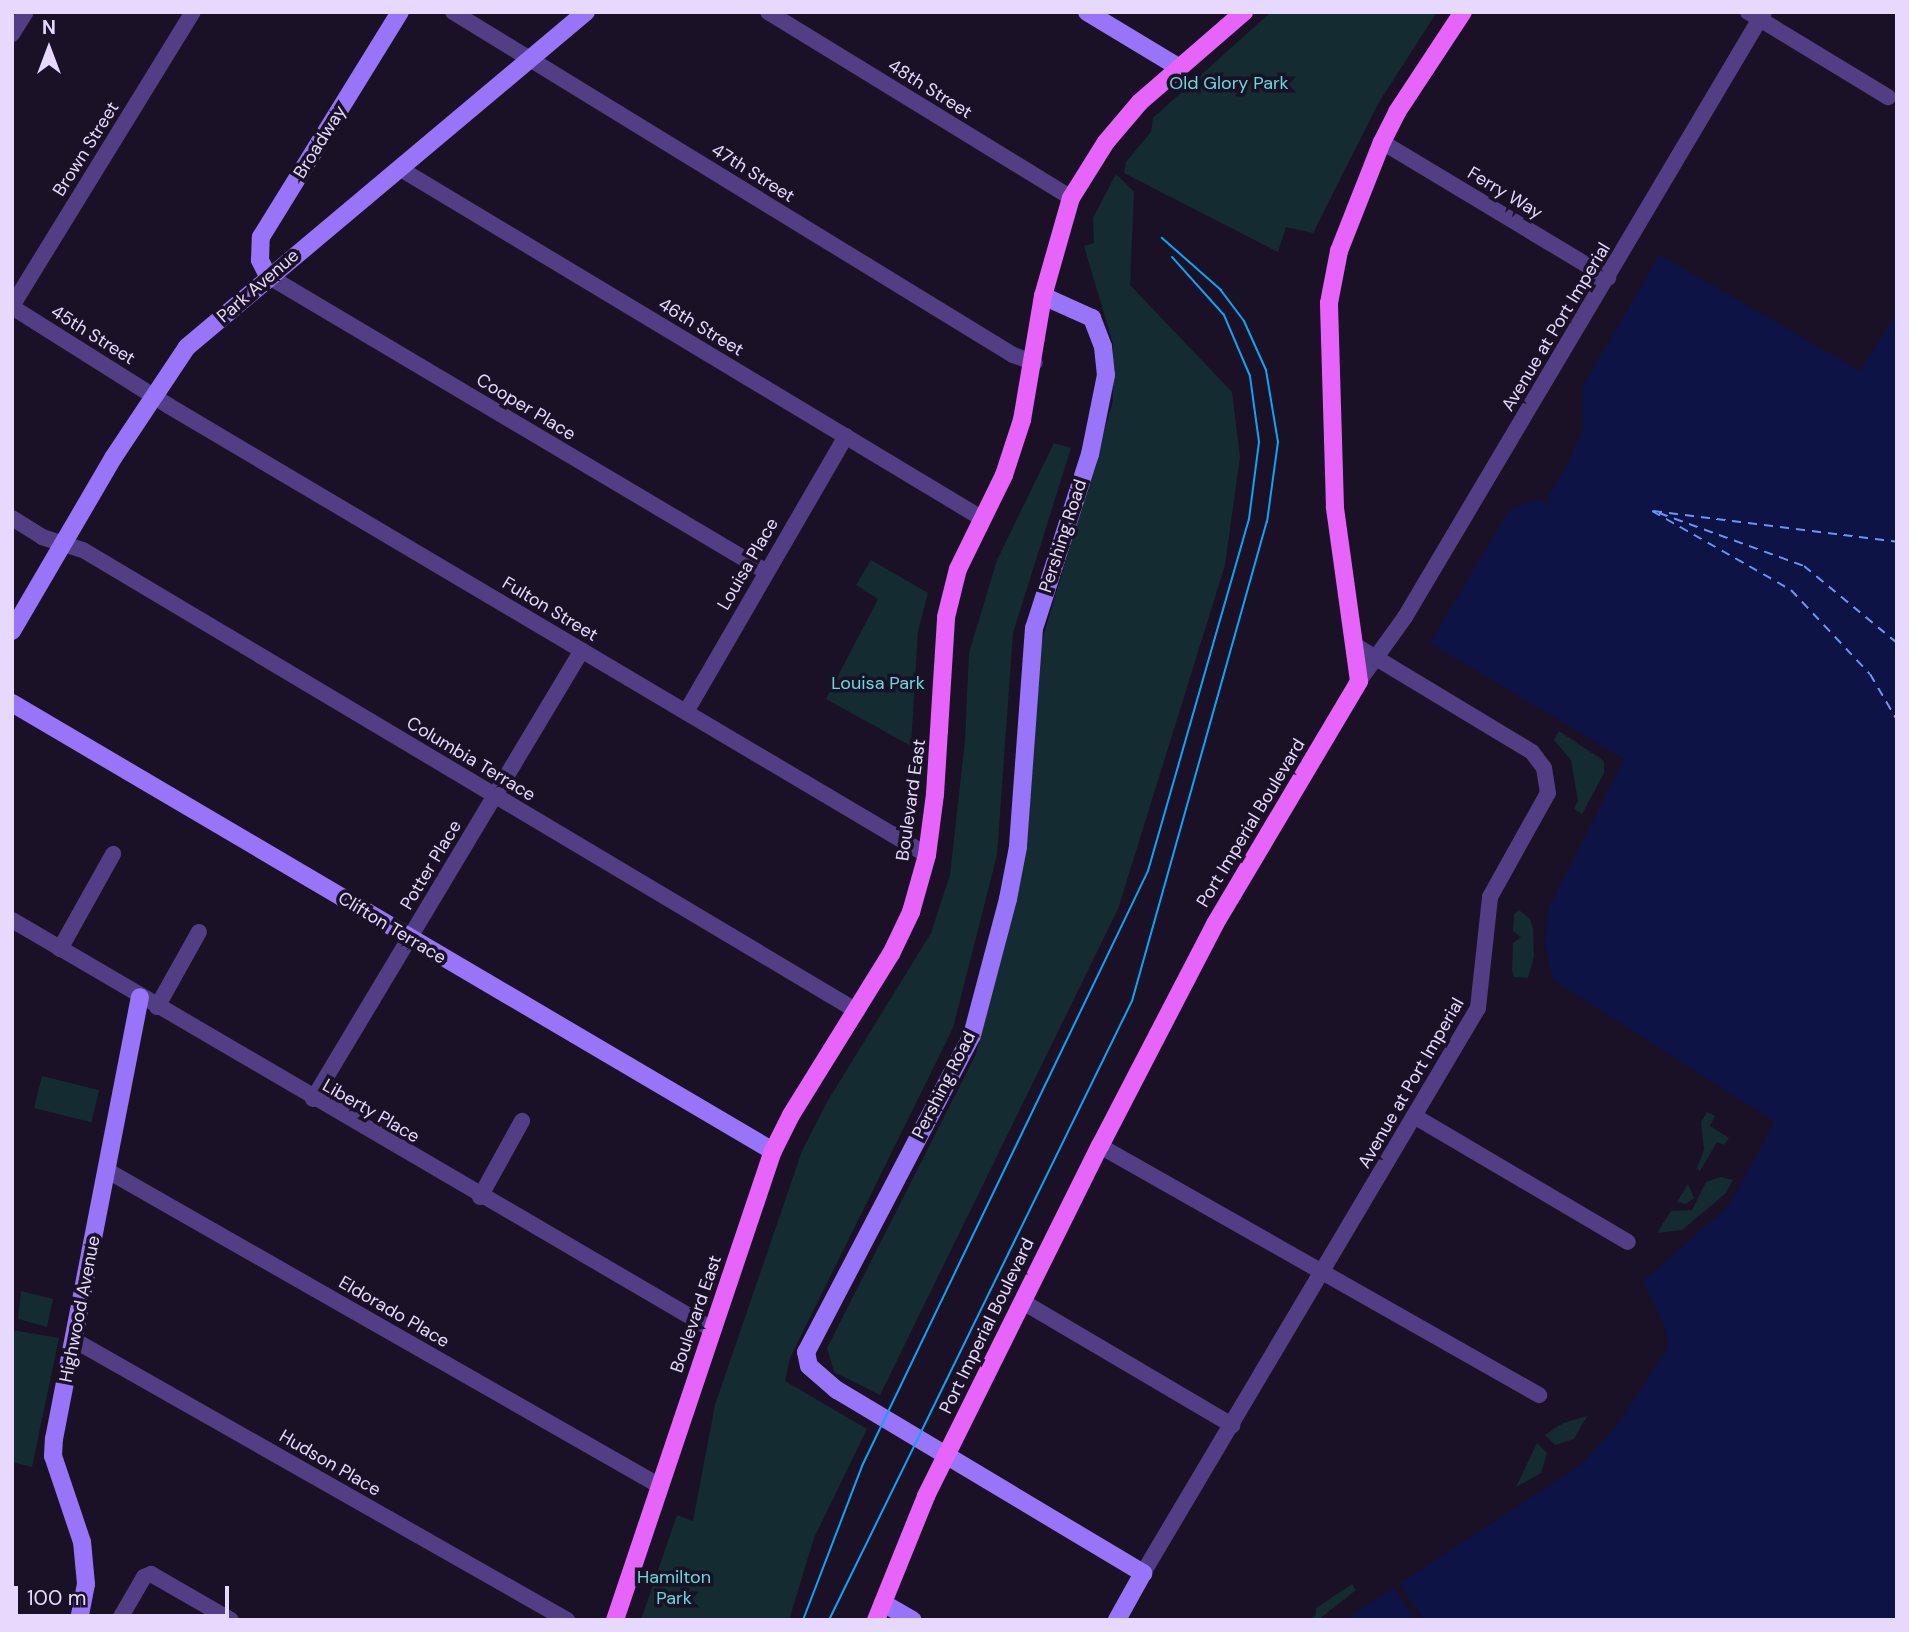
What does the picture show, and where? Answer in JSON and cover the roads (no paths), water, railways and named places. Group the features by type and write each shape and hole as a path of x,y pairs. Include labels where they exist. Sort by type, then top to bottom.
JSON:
{"main road":[{"name":"Boulevard East","path":"615,1620 774,1151 791,1115 857,1011 911,912 927,855 944,705 946,617 958,569 984,519 1023,420 1035,363 1043,296 1071,198 1106,142 1178,67 1244,12"},
{"path":"1359,681 1335,507 1329,429 1329,303 1339,251 1382,142 1396,112 1463,12"},
{"name":"Port Imperial Boulevard","path":"880,1611 926,1496 1100,1146 1215,924 1359,681"}],"street":[{"path":"12,34 26,12"},
{"name":"Brown Street","path":"12,307 193,12"},
{"name":"Broadway","path":"268,276 260,260 261,237 400,12"},
{"name":"47th Street","path":"453,12 1013,355 1035,363"},
{"name":"Park Avenue","path":"12,631 153,396 187,347 268,276 586,12"},
{"name":"48th Street","path":"768,12 1071,198"},
{"path":"1087,12 1178,67"},
{"path":"1758,15 1888,97"},
{"name":"Avenue at Port Imperial","path":"1359,681 1405,617 1608,278 1758,15"},
{"name":"Ferry Way","path":"1382,142 1608,278"},
{"name":"46th Street","path":"399,168 984,519"},
{"name":"Cooper Place","path":"268,276 765,571"},
{"name":"Pershing Road","path":"1043,296 1092,318 1103,347 1104,394 1034,628 1018,846 972,1035 806,1352 809,1366 837,1390 1143,1573"},
{"name":"45th Street","path":"12,307 153,396"},
{"name":"Fulton Street","path":"153,396 927,855"},
{"name":"Louisa Place","path":"686,712 765,571 846,436"},
{"name":"Columbia Terrace","path":"12,518 63,544 83,550 857,1011"},
{"path":"1356,646 1376,658"},
{"name":"Potter Place","path":"313,1099 582,650"},
{"name":"Avenue at Port Imperial","path":"1143,1573 1481,1002 1490,897 1544,803 1549,783 1532,752 1376,658"},
{"name":"Clifton Terrace","path":"12,703 774,1151"},
{"path":"60,949 113,854"},
{"name":"Liberty Place","path":"12,920 480,1197 713,1330"},
{"path":"157,1007 199,932"},
{"name":"Highwood Avenue","path":"79,1620 86,1584 82,1542 53,1456 140,997"},
{"path":"1413,1116 1628,1242"},
{"path":"480,1197 522,1121"},
{"path":"1100,1146 1539,1395"},
{"name":"Eldorado Place","path":"108,1171 660,1486"},
{"path":"1023,1302 1232,1425"},
{"name":"Hudson Place","path":"74,1340 566,1620"},
{"path":"1117,1620 1143,1573"},
{"path":"119,1620 144,1577 151,1574 231,1620"},
{"path":"880,1611 912,1620"}],"tram line":[{"path":"829,1620 1132,1001 1267,522 1278,442 1266,370 1244,321 1221,290 1162,238"},
{"path":"803,1620 862,1466 1148,871 1249,519 1259,442 1250,376 1224,315 1172,257"}],"park label":[{"name":"Old Glory Park","path":"1229,83"},
{"name":"Louisa Park","path":"878,683"},
{"name":"Hamilton Park","path":"674,1588"}]}
